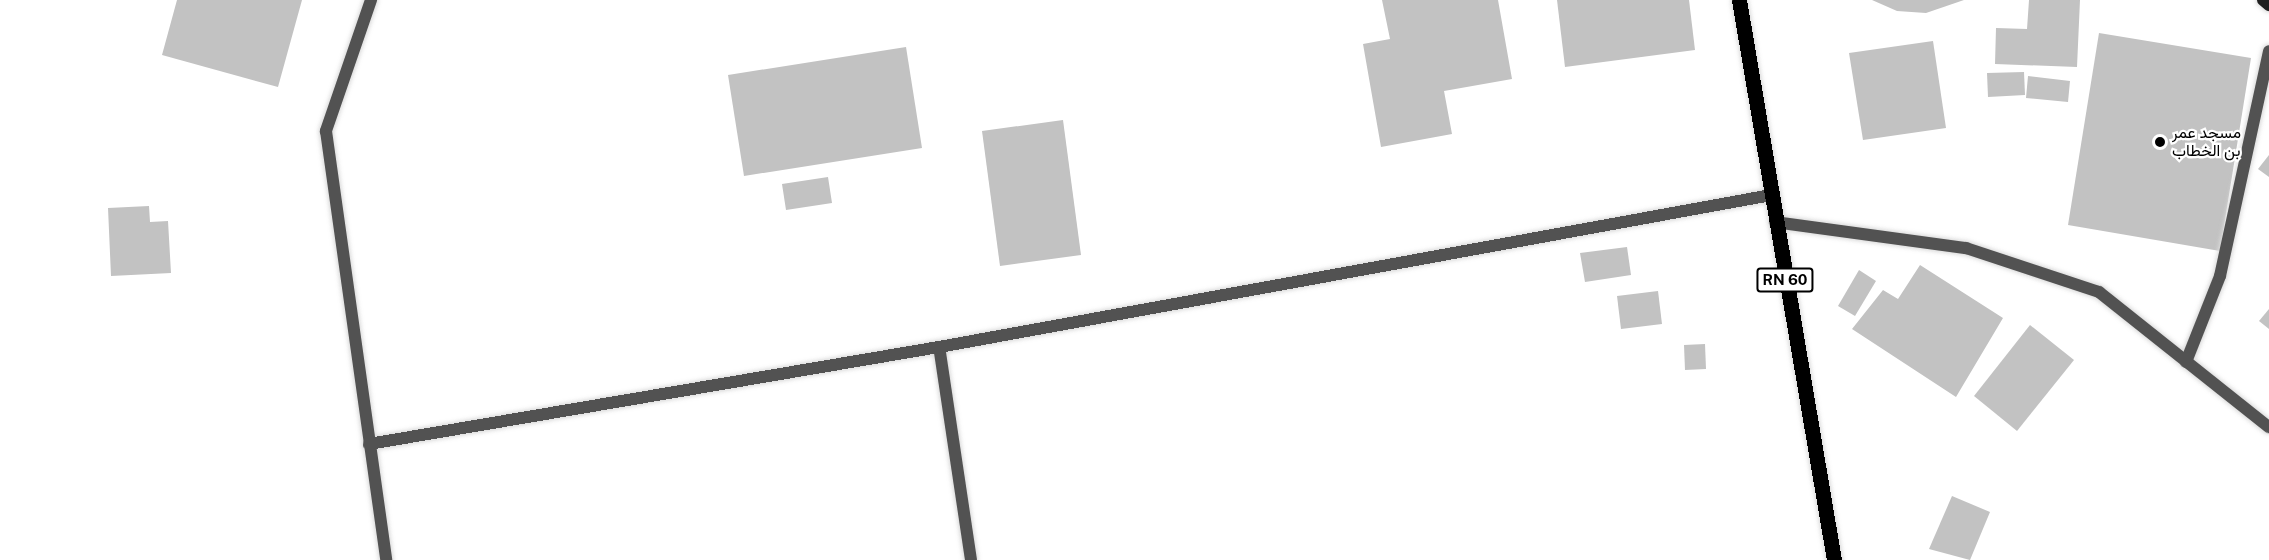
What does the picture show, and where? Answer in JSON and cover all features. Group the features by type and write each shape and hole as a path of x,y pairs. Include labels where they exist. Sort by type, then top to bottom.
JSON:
{"main road":[{"name":"RN 60","path":"1739,0 1834,560"},
{"path":"2263,0 2269,4"}],"street":[{"path":"371,0 326,131 386,560"},
{"path":"2186,362 2220,276 2269,51"},
{"path":"369,444 939,347 1771,195"},
{"path":"1775,222 1966,248 2099,292 2269,427"},
{"path":"939,347 971,560"}],"building":[{"path":"177,0 302,0 278,87 162,55"},
{"path":"1382,0 1498,0 1512,79 1444,91 1452,134 1381,147 1363,44 1390,39"},
{"path":"1557,0 1689,0 1695,50 1565,67"},
{"path":"1872,0 1964,0 1926,13 1897,11"},
{"path":"2029,0 2080,0 2077,67 1995,64 1996,28 2027,29"},
{"name":"مسجد عمر بن الخطاب","path":"2099,33 2251,58 2220,251 2068,225"},
{"path":"1933,41 1946,128 1863,140 1849,53"},
{"path":"906,47 922,148 744,176 728,75"},
{"path":"2024,72 2025,95 1988,97 1987,73"},
{"path":"2028,76 2070,81 2068,102 2026,98"},
{"path":"1063,120 1081,255 1000,266 982,131"},
{"path":"2269,155 2269,177 2258,169"},
{"path":"828,177 832,203 786,210 782,184"},
{"path":"149,206 150,222 168,221 171,273 111,276 108,208"},
{"path":"1627,247 1631,275 1585,282 1580,253"},
{"path":"1920,265 2003,318 1956,397 1852,329 1883,290 1898,299"},
{"path":"1859,270 1876,281 1855,316 1838,306"},
{"path":"1658,291 1662,324 1621,329 1617,296"},
{"path":"2269,309 2269,329 2259,321"},
{"path":"2030,325 2074,360 2017,431 1974,396"},
{"path":"1705,344 1706,369 1685,370 1684,345"},
{"path":"1952,496 1990,512 1970,560 1929,549"}],"place":[{"name":"مسجد عمر بن الخطاب","path":"2160,142"}]}
